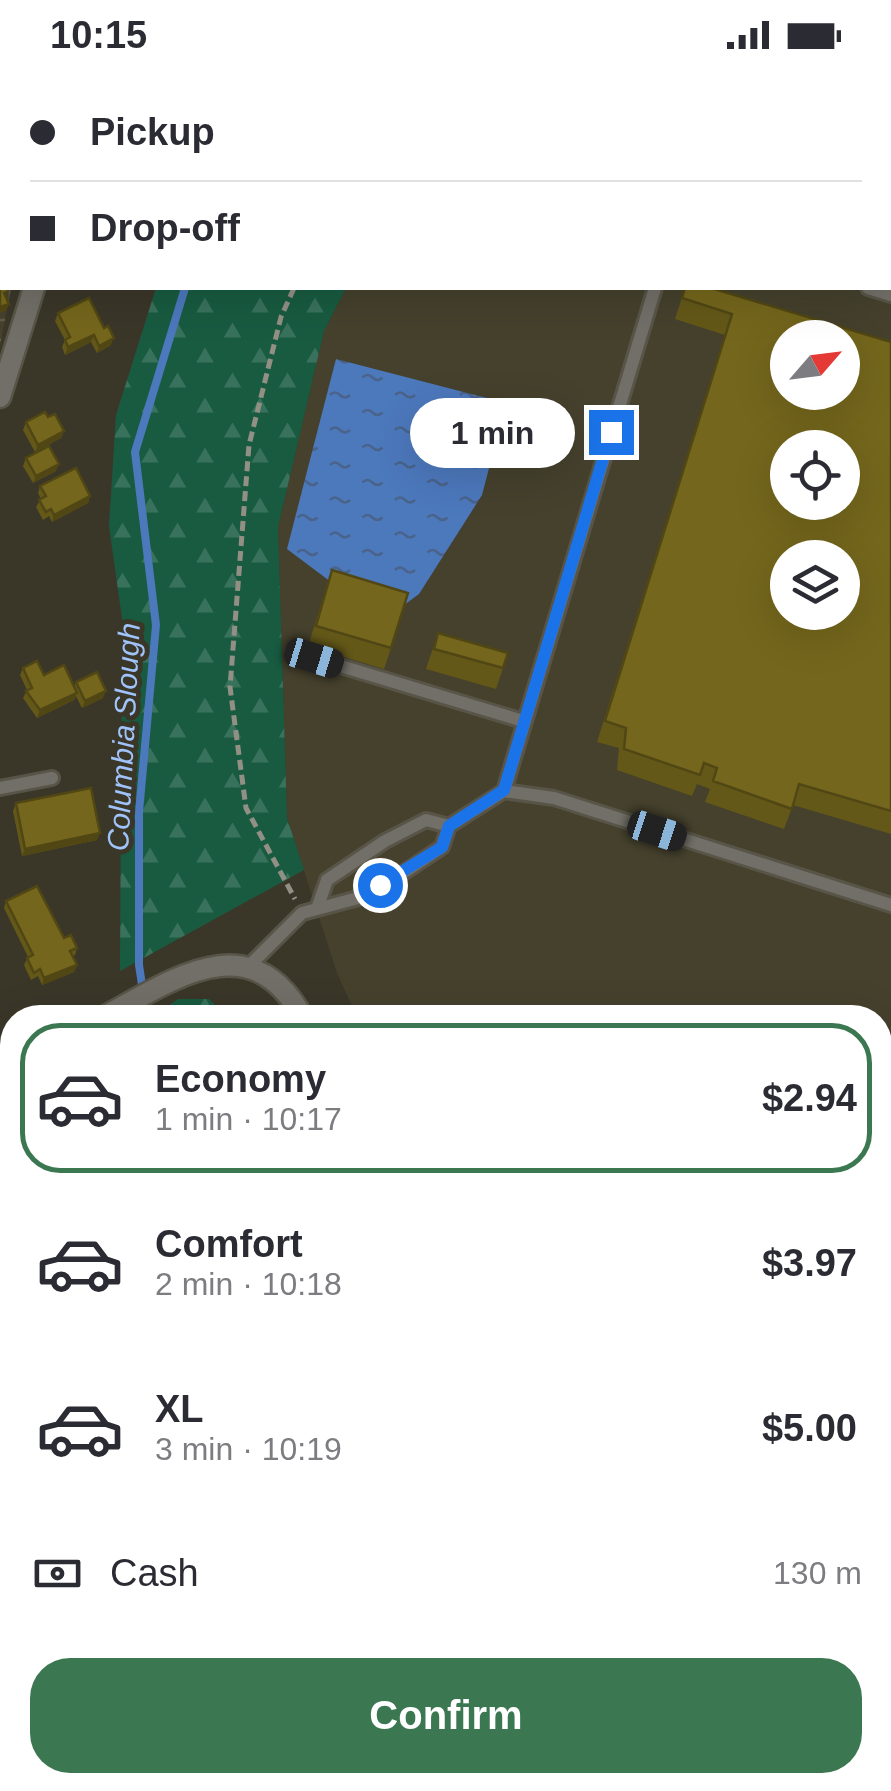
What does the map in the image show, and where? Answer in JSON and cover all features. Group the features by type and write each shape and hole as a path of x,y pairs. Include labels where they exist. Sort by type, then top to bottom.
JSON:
{"street":[{"path":"0,397 33,290"},
{"path":"125,1005 167,982 204,968 247,968 280,982 295,1005"}],"lane":[{"path":"247,968 302,913 358,898 403,873 442,847 449,826 504,790 654,290"},
{"path":"314,658 523,721"},
{"path":"0,788 52,778"},
{"path":"504,790 554,798 891,904"},
{"path":"318,906 327,880 385,841 426,820 449,826"}],"path":[{"path":"293,290 280,317 249,445 230,687 246,808 302,913"}],"shaded area":[{"path":"0,290 11,290 0,346"},
{"path":"345,290 891,290 891,1005 352,1005 337,973 287,818 278,527 324,331"}],"green space":[{"path":"155,290 345,290 324,331 278,527 287,818 304,870 120,971 122,618 109,526 116,415"},
{"path":"178,999 209,999 215,1005 170,1005"}],"water":[{"path":"336,359 506,403 482,495 419,594 404,605 335,585 287,549"}],"building":[{"path":"0,290 8,290 4,293 9,304 0,307"},
{"path":"684,290 718,290 818,320 770,320 770,410 860,410 860,333 891,342 891,811 799,784 792,809 713,781 717,768 704,763 700,775 624,749 626,728 605,721 732,314 682,298"},
{"path":"89,298 104,328 108,326 114,338 99,346 94,335 68,347 65,340 70,337 58,313"},
{"path":"45,412 48,417 55,414 64,431 38,445 26,422"},
{"path":"49,446 59,464 36,476 26,458"},
{"path":"76,468 90,496 54,515 51,509 46,512 39,500 46,496 40,486"},
{"path":"332,570 408,593 391,648 316,626"},
{"path":"438,633 508,653 503,668 434,649"},
{"path":"37,661 44,675 64,665 77,693 40,710 26,691 32,688 23,668"},
{"path":"97,672 106,691 85,701 76,682"},
{"path":"91,788 100,833 25,849 16,803"},
{"path":"37,886 64,938 71,935 77,948 70,951 77,965 44,978 40,969 34,973 27,958 33,955 6,901"}],"waterway":[{"name":"Columbia Slough","path":"145,1005 139,965 139,812 156,625 135,452 184,290"}],"route":[{"path":"380,885 442,847 449,826 504,790 611,432"}]}
